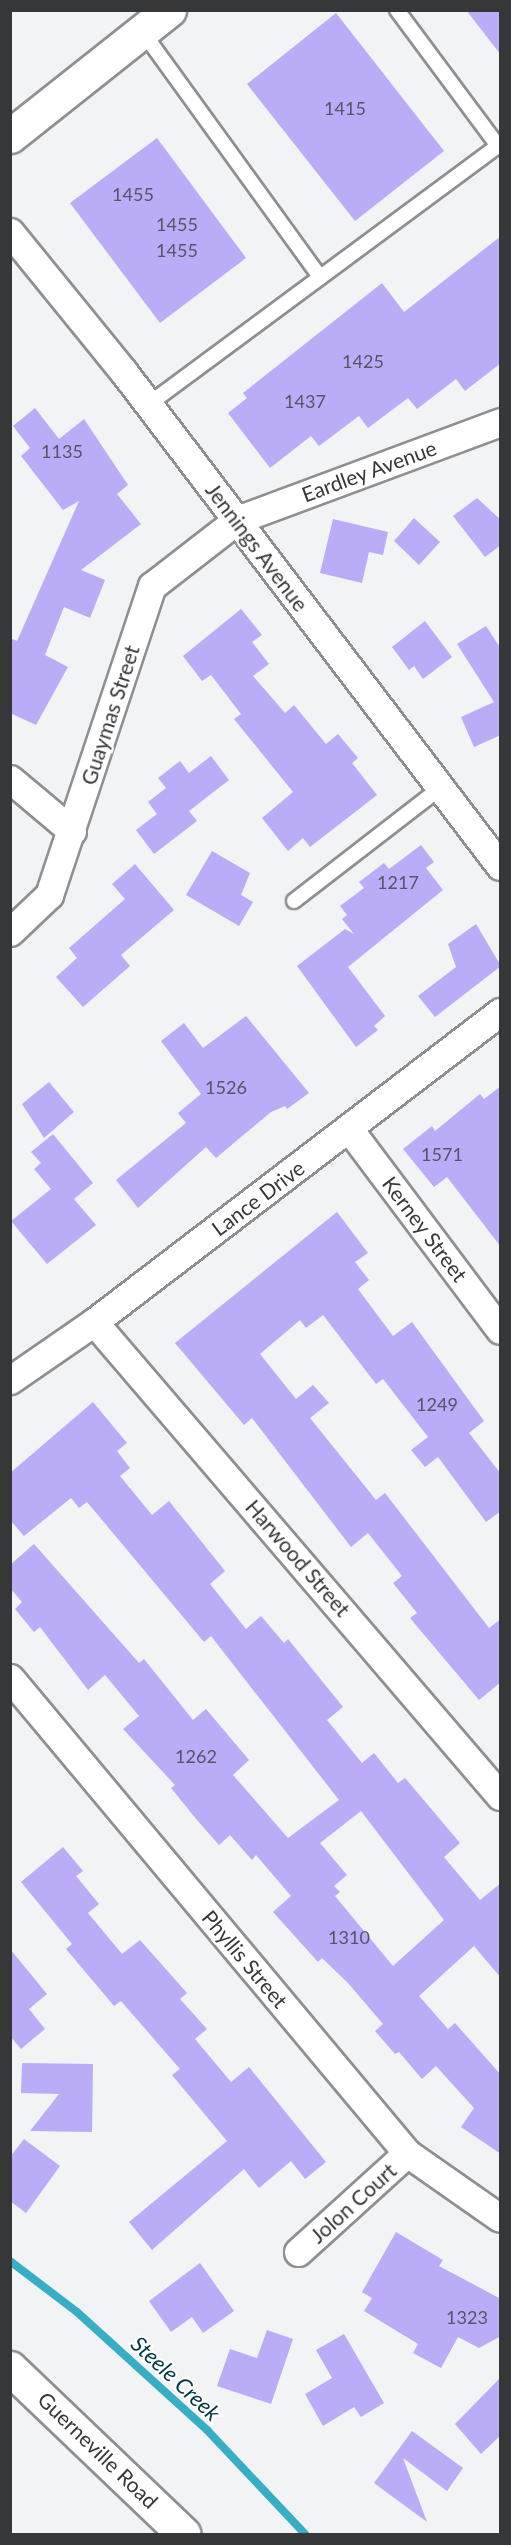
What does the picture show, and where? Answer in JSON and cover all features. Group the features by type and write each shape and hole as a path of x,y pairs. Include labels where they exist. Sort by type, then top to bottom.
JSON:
{"main road":[{"path":"10,136 169,10"},
{"name":"Guerneville Road","path":"10,2368 184,2535"}],"street":[{"name":"Jennings Avenue","path":"10,232 148,404 501,866"},
{"name":"Eardley Avenue","path":"237,520 501,422"},
{"name":"Guaymas Street","path":"10,932 49,895 152,586 237,520"},
{"path":"10,779 72,831"},
{"name":"Lance Drive","path":"10,1380 94,1322 501,1012"},
{"name":"Kerney Street","path":"349,1129 501,1330"},
{"name":"Harwood Street","path":"94,1322 495,1778"},
{"name":"Phyllis Street","path":"10,1678 408,2153 501,2218"},
{"name":"Jolon Court","path":"298,2253 408,2153"}],"lane":[{"path":"148,404 499,145 397,10"},
{"path":"142,31 320,278"},
{"path":"294,901 440,788"}],"building":[{"path":"466,10 501,10 501,55"},
{"path":"336,13 444,151 355,221 247,84"},
{"path":"157,138 246,258 160,323 70,203"},
{"path":"501,236 501,363 465,391 456,379 417,409 408,398 368,428 359,416 319,446 311,436 270,468 228,413 247,398 243,393 382,283 404,312"},
{"path":"35,408 59,439 84,419 128,485 117,494 141,524 81,570 105,580 90,618 64,607 45,655 68,667 36,725 10,713 10,638 17,641 79,501 63,510 21,456 30,448 13,426"},
{"path":"477,498 501,520 501,545 485,557 453,516"},
{"path":"414,518 440,542 419,565 394,541"},
{"path":"333,519 388,532 383,555 369,552 362,583 320,573"},
{"path":"241,609 262,635 252,642 269,664 253,676 285,713 294,705 326,744 338,734 358,758 352,763 377,795 310,847 303,838 288,851 262,818 293,792 234,719 241,714 211,675 202,681 183,656"},
{"path":"425,621 452,657 423,679 414,666 409,670 392,647"},
{"path":"486,626 501,649 501,735 474,747 461,717 494,702 457,644"},
{"path":"211,756 229,780 189,811 197,821 154,854 136,830 157,814 148,802 166,788 158,778 180,761 189,773"},
{"path":"421,845 434,862 426,868 443,890 348,967 385,1016 374,1026 378,1030 356,1047 297,966 345,929 354,934 342,919 347,915 340,906 364,888 359,882 384,863 389,869"},
{"path":"212,851 250,873 241,895 253,902 239,926 186,895"},
{"path":"135,864 174,910 121,955 130,966 83,1007 56,977 77,958 69,948 125,899 112,884"},
{"path":"476,924 501,966 435,1017 418,996 456,967 448,944"},
{"path":"246,1016 309,1093 287,1109 285,1106 271,1112 216,1158 206,1147 138,1208 116,1180 186,1123 178,1113 201,1094 161,1041 184,1023 203,1048"},
{"path":"49,1082 74,1112 44,1138 22,1104"},
{"path":"501,1086 501,1247 447,1177 434,1187 403,1149 432,1126 435,1131 480,1094 484,1099"},
{"path":"53,1134 93,1183 74,1199 96,1225 47,1264 11,1221 51,1189 34,1169 41,1163 31,1152"},
{"path":"337,1212 368,1253 355,1262 369,1280 358,1289 393,1336 412,1322 484,1421 469,1433 501,1474 501,1511 486,1522 438,1457 425,1467 411,1450 428,1437 383,1379 376,1384 323,1315 306,1328 300,1320 260,1354 296,1399 313,1385 329,1403 310,1418 376,1500 385,1493 489,1628 501,1619 501,1682 479,1700 410,1618 417,1613 393,1583 402,1576 368,1533 351,1547 252,1418 244,1425 175,1343"},
{"path":"93,1402 127,1443 117,1451 130,1468 120,1476 152,1515 169,1501 225,1571 210,1584 246,1629 261,1616 284,1643 288,1639 343,1707 327,1720 362,1763 374,1753 398,1783 405,1778 460,1843 444,1857 480,1900 501,1883 501,1978 474,1946 419,1996 448,2029 455,2023 501,2075 501,2154 461,2127 474,2108 436,2066 422,2079 399,2052 395,2054 375,2031 383,2024 348,1983 322,1958 318,1962 273,1912 291,1896 256,1855 252,1860 230,1835 219,1845 197,1820 171,1788 175,1785 123,1729 139,1716 105,1675 88,1690 40,1627 34,1632 15,1609 22,1602 10,1588 10,1565 34,1544 139,1663 144,1659 193,1720 206,1709 249,1760 233,1775 288,1838 339,1800 211,1636 204,1642 87,1502 79,1508 71,1498 24,1536 10,1520 10,1473","holes":["361,1811 444,1920 393,1966 335,1896 340,1892 334,1886 347,1875 320,1843"]},
{"path":"63,1847 83,1871 76,1876 99,1904 88,1913 122,1954 140,1940 187,1993 180,1999 207,2029 195,2039 231,2082 249,2067 326,2162 305,2179 291,2161 259,2188 244,2169 152,2250 129,2222 227,2141 172,2075 180,2069 121,2001 114,2006 66,1949 72,1944 21,1882"},
{"path":"10,1949 47,1994 29,2009 45,2029 21,2049 10,2036"},
{"path":"22,2063 93,2064 92,2132 30,2131 59,2094 21,2093"},
{"path":"24,2139 60,2166 26,2213 10,2201 10,2157"},
{"path":"396,2232 443,2260 439,2266 501,2299 501,2336 479,2348 458,2337 441,2368 413,2353 418,2344 364,2311 372,2298 362,2292"},
{"path":"200,2263 234,2311 203,2333 192,2317 171,2332 149,2301"},
{"path":"267,2330 293,2339 271,2404 217,2386 230,2349 257,2358"},
{"path":"344,2334 384,2403 361,2417 354,2407 323,2426 305,2394 332,2378 316,2350"},
{"path":"501,2377 501,2435 481,2454 455,2424"},
{"path":"412,2431 463,2468 447,2491 403,2458 427,2522 374,2483"}],"waterway":[{"name":"Steele Creek","path":"10,2261 77,2312 207,2430 305,2534"}]}
